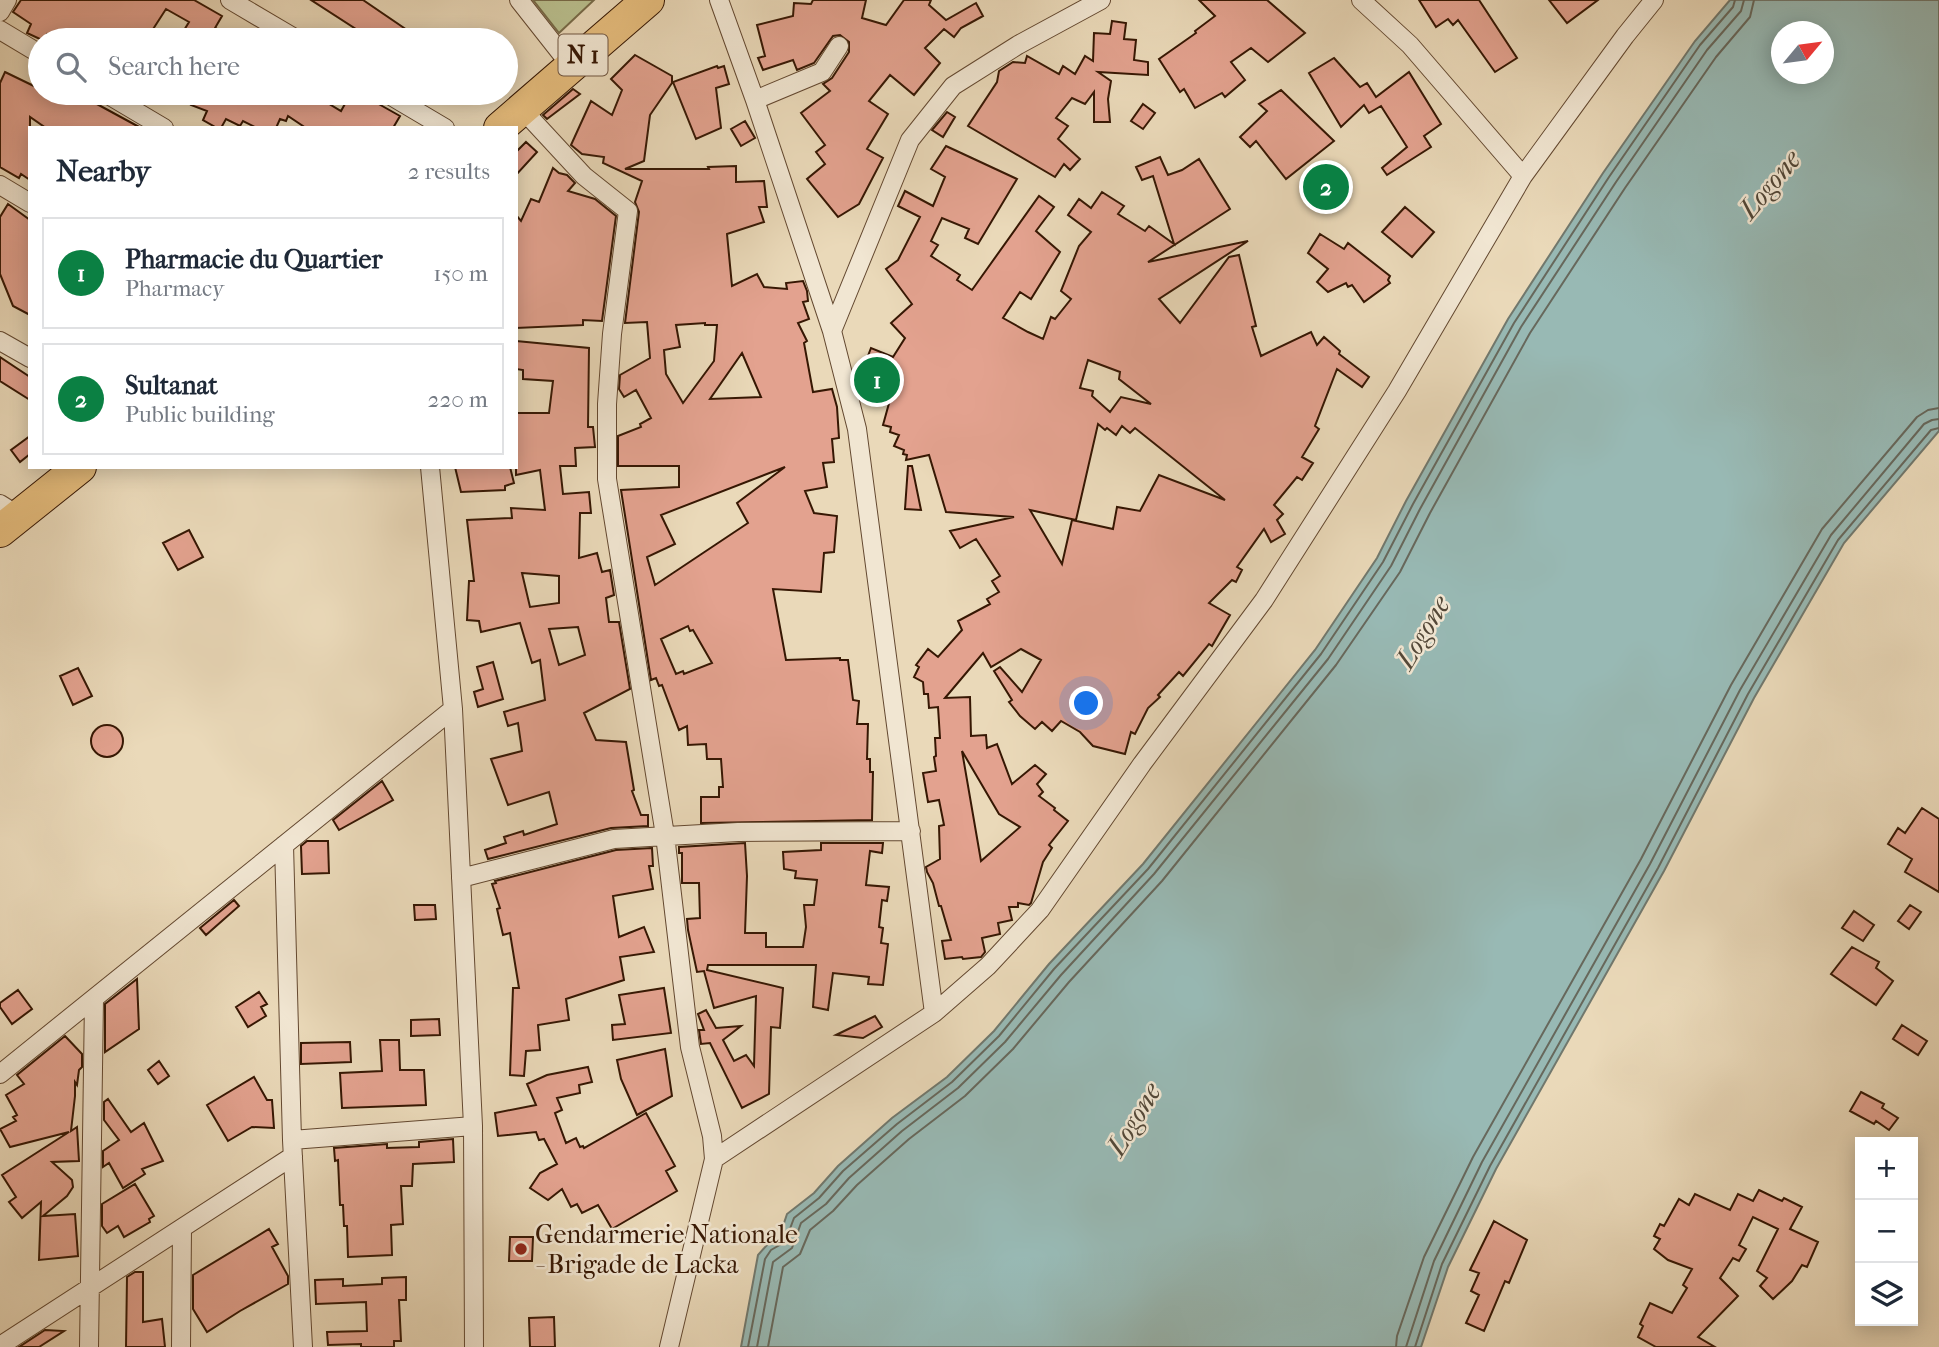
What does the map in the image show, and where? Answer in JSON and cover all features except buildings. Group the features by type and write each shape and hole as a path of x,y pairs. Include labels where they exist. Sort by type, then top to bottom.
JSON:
{"highway":[{"name":"N 1","path":"511,118 648,0"},
{"path":"6,517 77,469"}],"street":[{"path":"0,12 6,0"},
{"path":"230,0 278,28"},
{"path":"519,0 571,66"},
{"path":"719,0 832,331 857,429 934,1013"},
{"path":"832,331 909,141 953,86 1101,0"},
{"path":"1361,0 1410,45 1523,176"},
{"path":"715,1159 934,1013 988,966 1040,910 1142,764 1264,600 1397,391 1523,176 1654,0"},
{"path":"0,30 28,47"},
{"path":"755,100 822,72 839,46"},
{"path":"125,105 161,126"},
{"path":"406,105 442,126"},
{"path":"511,118 533,124 584,176 628,211 608,390 607,479 665,835 690,1047 715,1159 669,1347"},
{"path":"0,185 28,202"},
{"path":"0,341 28,357"},
{"path":"430,469 453,709 473,1126 474,1347"},
{"path":"0,1074 453,709"},
{"path":"461,878 614,839 665,835 911,831"},
{"path":"284,845 293,1148 303,1347"},
{"path":"89,1347 94,999"},
{"path":"0,1346 182,1228 293,1148 473,1126"},
{"path":"181,1347 182,1228"}],"green space":[{"path":"533,0 594,0 559,33"}],"water":[{"name":"Logone","path":"1730,0 1939,0 1939,431 1844,543 1754,698 1664,871 1496,1169 1448,1267 1421,1347 741,1347 758,1255 767,1245 779,1238 787,1214 814,1193 838,1166 892,1118 947,1077 994,1031 1049,964 1143,864 1315,650 1377,558 1508,319 1603,173 1695,41"}],"place":[{"name":"Sultanat","path":"1326,187"},
{"name":"Pharmacie du Quartier","path":"877,380"},
{"name":"Gendarmerie Nationale - Brigade de Lacka","path":"521,1249"}]}
